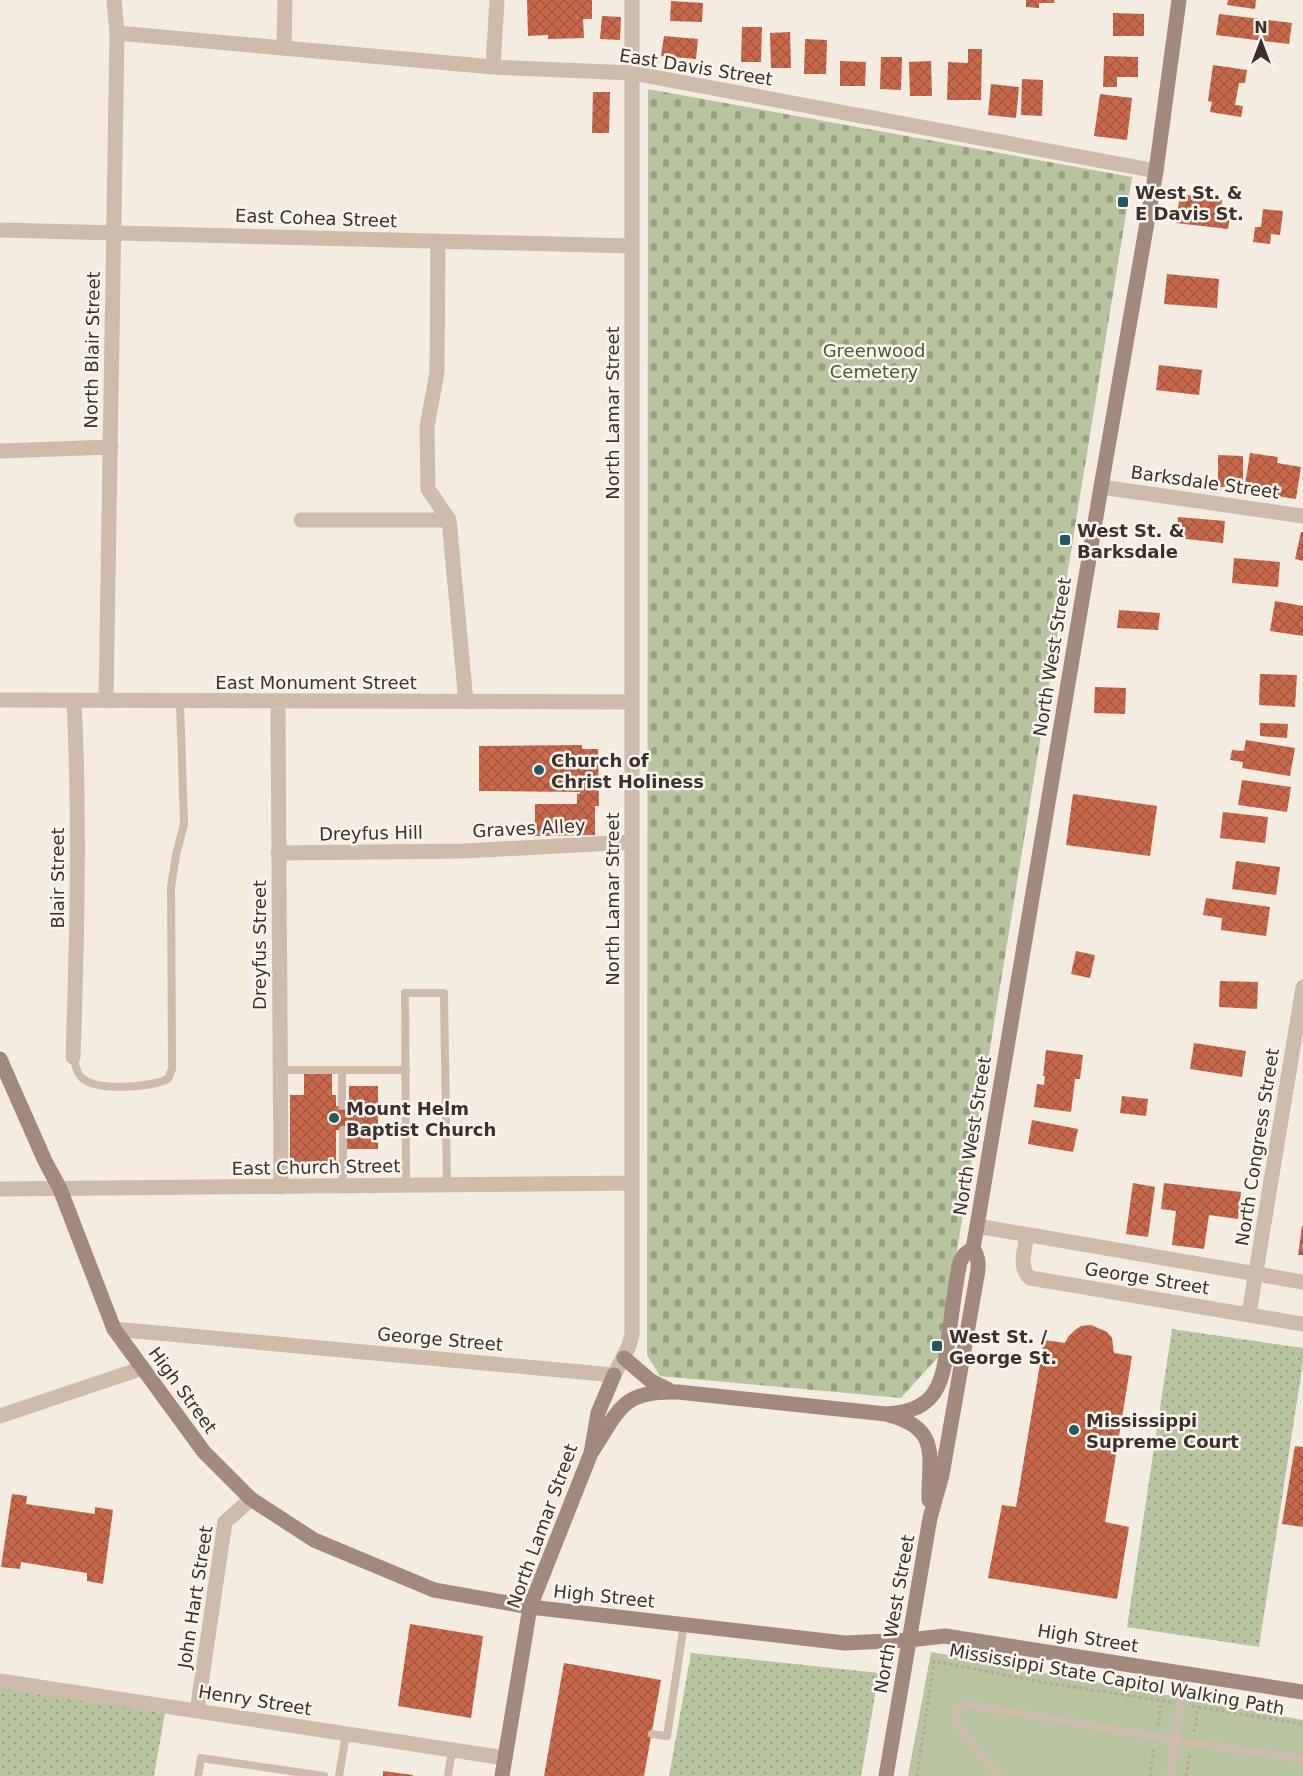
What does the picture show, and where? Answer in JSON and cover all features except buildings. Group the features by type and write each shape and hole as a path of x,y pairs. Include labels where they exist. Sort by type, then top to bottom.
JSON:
{"street":[{"name":"North Blair Street","path":"106,700 117,33 114,0"},
{"path":"284,47 285,0"},
{"path":"493,67 497,0"},
{"name":"North Lamar Street","path":"502,1776 530,1607 591,1454 598,1413 624,1358 632,1335 632,0"},
{"name":"North West Street","path":"885,1414 908,1411 920,1406 929,1399 941,1381 960,1262 964,1255 973,1248 1156,171 1179,0"},
{"name":"East Davis Street","path":"117,33 493,67 632,73 1156,171"},
{"name":"East Cohea Street","path":"0,230 113,231 632,246"},
{"path":"438,241 437,372 427,427 428,489 449,520 466,702"},
{"path":"0,451 111,447"},
{"name":"Barksdale Street","path":"1101,487 1303,516"},
{"path":"301,520 449,520"},
{"name":"East Monument Street","path":"0,700 632,702"},
{"name":"Blair Street","path":"73,1057 77,779 74,700"},
{"name":"Dreyfus Street","path":"278,702 281,1187"},
{"name":"Graves Alley","path":"464,851 632,842"},
{"name":"Dreyfus Hill","path":"278,853 464,851"},
{"name":"North Congress Street","path":"1249,1314 1303,987"},
{"name":"High Street","path":"0,1059 45,1161 60,1189 114,1329 204,1452 251,1499 314,1540 435,1590 530,1607 845,1643 945,1636 1303,1692"},
{"name":"East Church Street","path":"0,1189 632,1183"},
{"name":"George Street","path":"977,1226 1303,1282"},
{"name":"George Street","path":"1027,1235 1023,1264 1024,1272 1030,1278 1303,1323"},
{"name":"North West Street","path":"886,1776 930,1518 942,1475 977,1276 978,1256 973,1248"},
{"name":"George Street","path":"114,1329 614,1375"},
{"path":"624,1358 651,1381 678,1392"},
{"path":"0,1416 143,1368"},
{"path":"591,1454 617,1413 633,1397 646,1393 678,1392 885,1414 911,1424 925,1436 930,1458 930,1518"},
{"name":"John Hart Street","path":"197,1711 225,1522 251,1499"},
{"name":"Henry Street","path":"0,1681 505,1758"}],"lane":[{"path":"73,1057 80,1077 92,1085 158,1083 168,1079 172,1068 171,887 184,824 180,701"},
{"path":"406,1186 405,993 444,993 447,1185"},
{"path":"279,1070 406,1070"},
{"path":"342,1070 342,1106"},
{"path":"343,1130 343,1186"},
{"path":"652,1734 668,1736 684,1624"},
{"path":"1170,1776 1185,1674"},
{"path":"999,1776 956,1724 957,1709 966,1704 1175,1740 1303,1759"},
{"path":"339,1776 346,1734"},
{"path":"448,1776 452,1750"},
{"path":"198,1776 201,1758 324,1776"}],"path":[{"name":"Mississippi State Capitol Walking Path","path":"917,1776 934,1661 1041,1682 1303,1724"}],"green space":[{"name":"Greenwood Cemetery","path":"648,89 1132,177 940,1355 901,1398 660,1376 647,1355"},
{"path":"1172,1329 1303,1348 1303,1362 1259,1647 1127,1627"},
{"path":"931,1652 1303,1720 1303,1776 908,1776"},
{"path":"691,1653 879,1673 861,1776 669,1776"},
{"path":"0,1687 165,1713 154,1776 0,1776"}],"place":[{"name":"West St. & E Davis St.","path":"1123,202"},
{"name":"West St. & Barksdale","path":"1065,540"},
{"name":"Church of Christ Holiness","path":"539,770"},
{"name":"Mount Helm Baptist Church","path":"334,1118"},
{"name":"West St. / George St.","path":"937,1346"},
{"name":"Mississippi Supreme Court","path":"1074,1430"}]}
